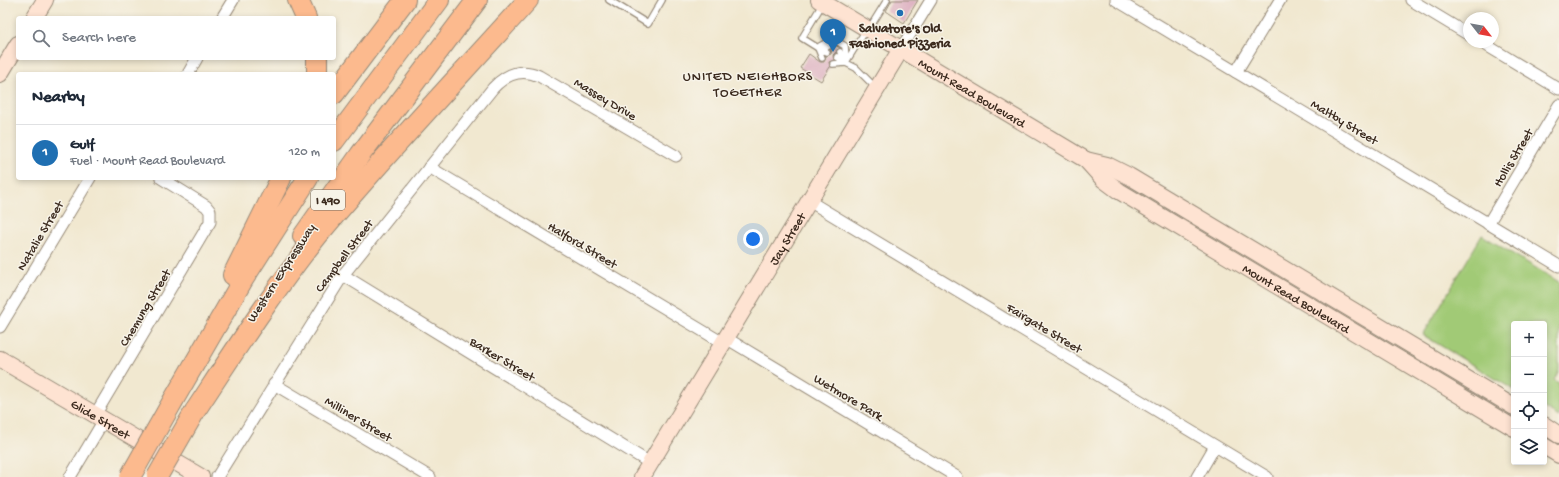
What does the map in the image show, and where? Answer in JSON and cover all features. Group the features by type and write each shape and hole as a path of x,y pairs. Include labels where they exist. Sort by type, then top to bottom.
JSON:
{"highway":[{"path":"298,0 305,16"},
{"path":"336,91 404,0"},
{"path":"336,138 439,0"},
{"name":"Western Expressway","path":"157,477 254,311 301,239 360,155 477,0"},
{"path":"195,411 264,309 318,236 357,190 528,0"},
{"path":"317,60 317,72"},
{"path":"174,399 280,180"},
{"name":"Western Expressway","path":"130,477 244,278 307,180"}],"main road":[{"path":"35,16 45,0"},
{"name":"Mount Read Boulevard","path":"821,2 1086,160 1103,179 1119,191 1511,426"},
{"path":"0,74 16,47"},
{"name":"Jay Street","path":"642,477 901,49"},
{"name":"Mount Read Boulevard","path":"1086,160 1107,165 1129,176 1511,405"},
{"name":"Glide Street","path":"0,360 201,477"},
{"path":"1547,427 1559,435"},
{"path":"1547,448 1559,456"}],"street":[{"path":"223,16 233,0"},
{"name":"Jay Street","path":"901,49 931,0"},
{"name":"Maltby Street","path":"1116,0 1559,266"},
{"path":"1236,72 1280,0"},
{"path":"1411,0 1463,31"},
{"path":"1491,48 1559,89"},
{"path":"189,72 196,60"},
{"name":"Massey Drive","path":"518,72 531,73 545,79 676,156"},
{"name":"Campbell Street","path":"217,477 343,275 497,84 518,72"},
{"name":"Hollis Street","path":"1488,224 1559,105"},
{"name":"Halford Street","path":"429,167 724,341"},
{"name":"Natalie Street","path":"0,327 89,180"},
{"name":"Chemung Street","path":"70,477 100,418 210,222 210,212 203,204 164,180"},
{"name":"Fairgate Street","path":"809,201 1267,477"},
{"name":"Barker Street","path":"343,275 650,463"},
{"name":"Wetmore Park","path":"724,341 957,477"},
{"name":"Milliner Street","path":"274,384 430,477"},
{"path":"1197,477 1215,446"}],"lane":[{"path":"609,0 648,24 662,0"},
{"path":"833,64 846,62 887,0"},
{"path":"821,2 802,38 818,48 828,49"},
{"path":"818,48 833,39 845,46 846,62"},
{"path":"818,48 822,58"},
{"path":"838,55 856,68 877,90"}],"green space":[{"path":"1482,235 1559,282 1559,370 1554,380 1559,383 1559,417 1547,410 1547,321 1511,321 1511,388 1423,335"}],"building":[{"name":"Salvatore's Old Fashioned Pizzeria","path":"892,0 918,0 904,23 886,11"},
{"path":"833,44 840,48 833,55 834,60 829,62 830,67 821,81 800,68 809,54 820,62 824,62 826,56 831,54"}],"place":[{"name":"Salvatore's Old Fashioned Pizzeria","path":"900,13"},
{"name":"Gulf","path":"833,52"}],"district":[{"name":"UNITED NEIGHBORS TOGETHER","path":"748,84"}]}
